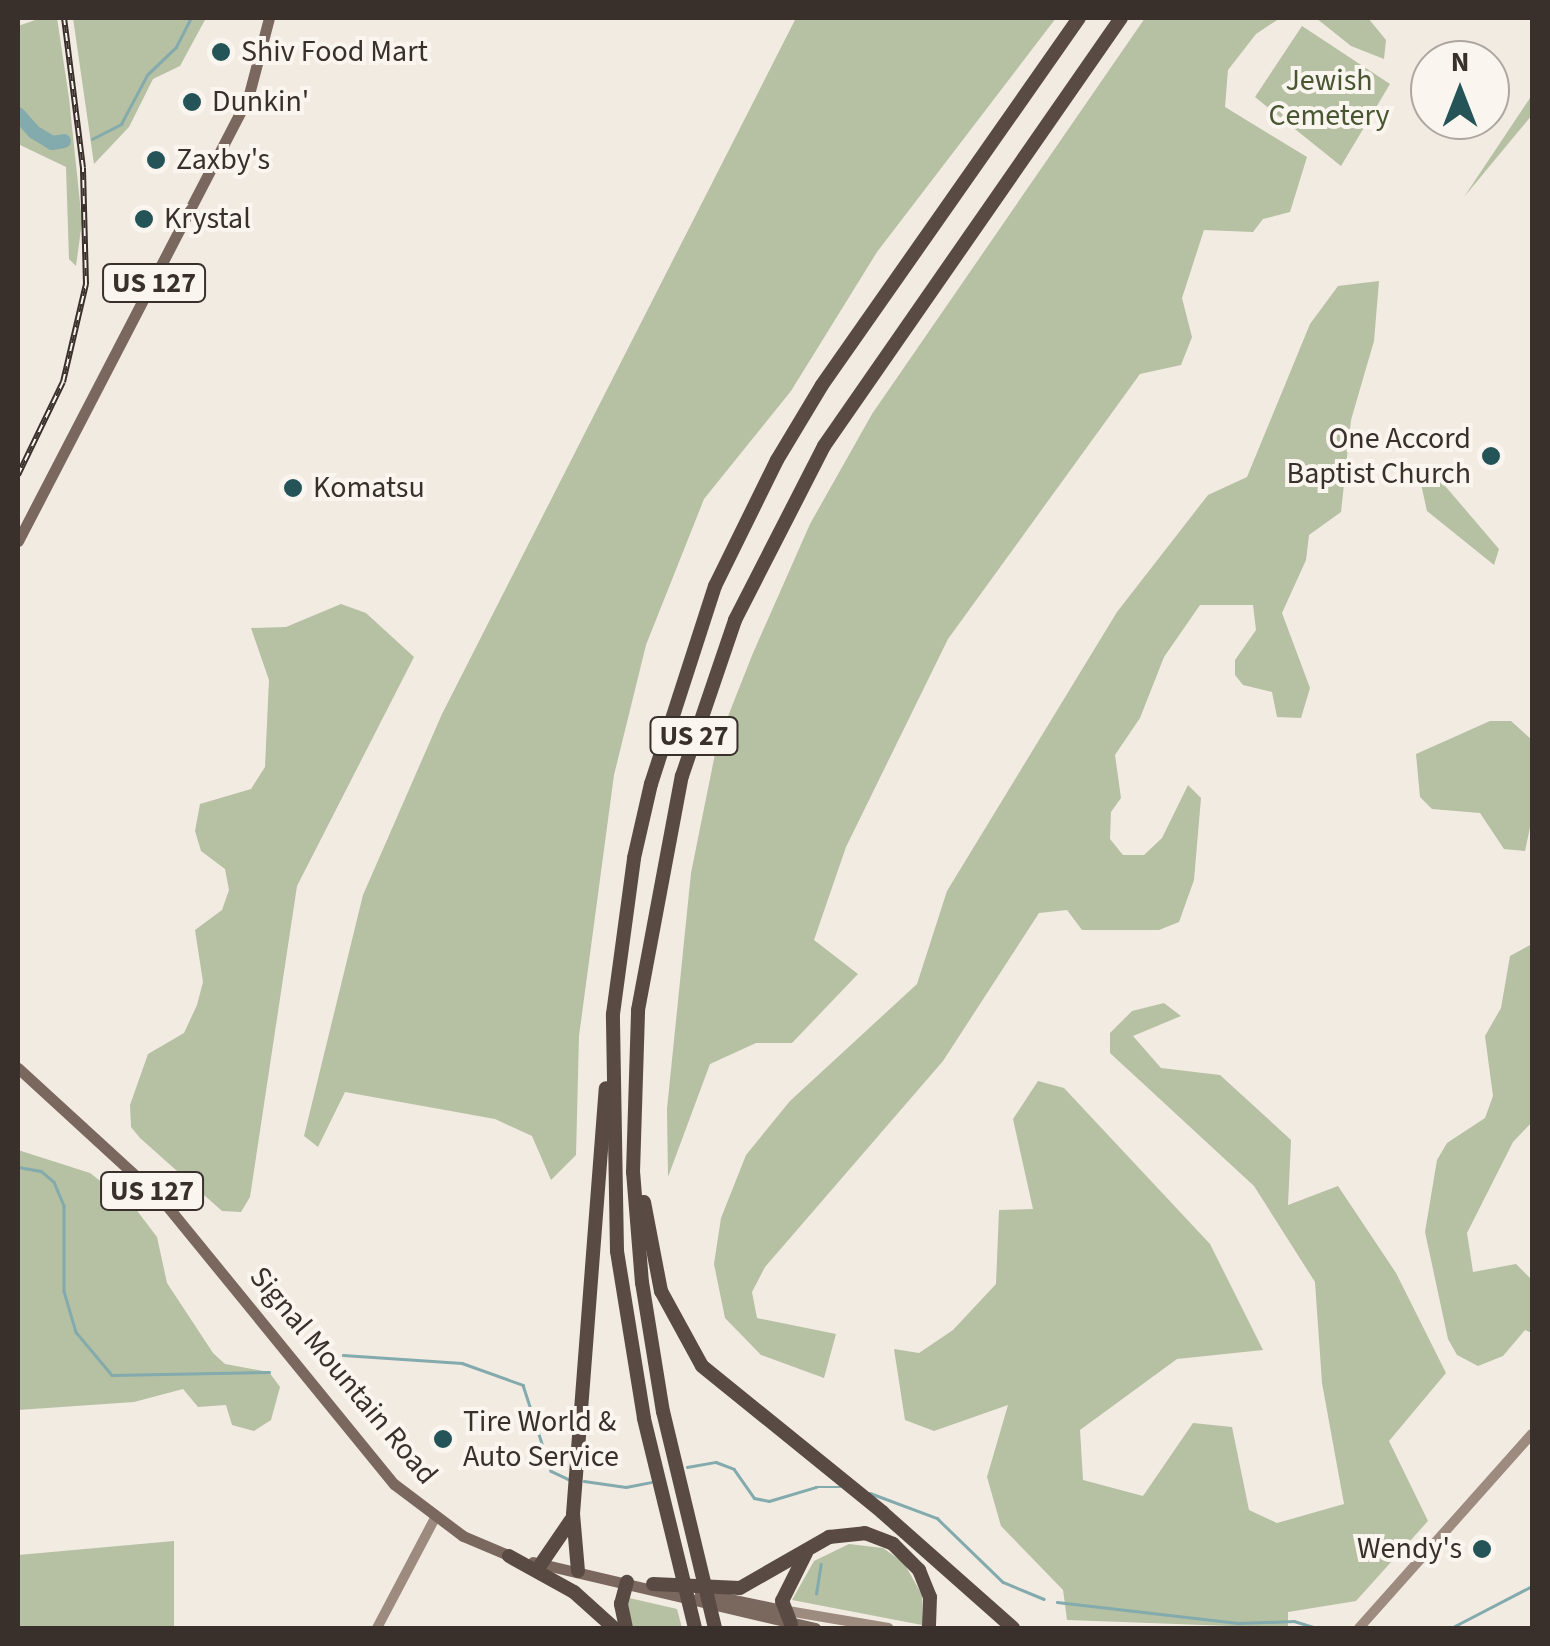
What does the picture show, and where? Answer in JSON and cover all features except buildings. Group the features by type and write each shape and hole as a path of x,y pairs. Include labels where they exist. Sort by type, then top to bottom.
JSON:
{"highway":[{"name":"US 27","path":"694,1626 629,1345 616,1252 610,1078 634,858 672,708 715,586 822,385 1078,18"},
{"name":"US 27","path":"715,1627 663,1412 634,1172 637,1025 657,886 682,776 735,620 824,446 1121,18"},
{"path":"578,1572 573,1514 600,1104 610,1078"},
{"path":"634,1172 661,1291 702,1366 882,1512 1013,1628"},
{"path":"541,1564 573,1514"},
{"path":"652,1584 740,1588 838,1534 879,1536 913,1562 931,1609 929,1628"},
{"path":"791,1624 782,1610 787,1584 809,1548"},
{"path":"509,1556 574,1592 614,1628"},
{"path":"626,1628 620,1604 627,1582"}],"main road":[{"name":"US 127","path":"18,540 248,98 270,18"},
{"name":"Signal Mountain Road","path":"18,1068 163,1202 366,1452 435,1518 509,1556 627,1582 642,1592 815,1628"},
{"path":"1359,1628 1391,1585 1532,1434"},
{"path":"377,1628 435,1518"},
{"name":"US 127","path":"627,1582 652,1584"},
{"path":"652,1584 888,1628"}],"green space":[{"path":"41,18 57,18 69,98 82,222 76,266 69,259 66,167 18,144 18,26"},
{"path":"73,18 206,18 180,66 153,79 129,127 94,164"},
{"path":"796,18 1056,18 877,252 791,391 704,499 646,645 614,775 579,1036 576,1155 551,1180 532,1136 495,1119 345,1092 318,1147 304,1136 363,895 442,714"},
{"path":"1145,18 1280,18 1256,34 1228,70 1225,107 1307,157 1290,212 1263,219 1253,232 1204,230 1182,298 1192,337 1181,365 1140,374 948,639 846,847 814,940 858,974 792,1043 756,1043 710,1064 668,1177 667,1109 691,873 717,744 753,653 810,524 872,414"},
{"path":"1316,18 1368,18 1386,40 1384,59 1351,46"},
{"name":"Jewish Cemetery","path":"1302,26 1390,84 1341,166 1255,97"},
{"path":"1532,95 1532,115 1464,197 1502,140 1510,140 1510,128"},
{"path":"1379,281 1374,341 1351,420 1341,512 1309,535 1306,560 1282,613 1310,688 1301,718 1277,717 1272,692 1243,685 1235,675 1235,660 1256,630 1253,605 1200,605 1164,657 1140,718 1115,755 1121,798 1111,812 1110,839 1123,855 1144,855 1162,838 1188,785 1201,798 1194,880 1179,922 1159,930 1082,930 1067,910 1039,913 943,1061 765,1267 752,1292 757,1318 836,1334 824,1378 761,1355 725,1318 714,1264 721,1218 746,1155 790,1101 917,984 947,891 1117,612 1208,495 1247,477 1310,324 1338,286"},
{"path":"1440,480 1499,549 1494,565 1427,511 1421,484"},
{"path":"341,604 366,613 414,657 297,886 250,1197 241,1212 222,1211 140,1138 131,1127 130,1105 148,1054 184,1033 197,1005 203,982 195,930 222,910 229,890 225,869 201,851 195,831 200,804 251,789 265,767 269,680 251,628 286,627"},
{"path":"1490,721 1511,721 1532,740 1532,818 1525,851 1504,849 1480,813 1432,809 1420,797 1416,754"},
{"path":"1532,944 1532,1122 1513,1142 1467,1233 1473,1272 1516,1264 1532,1280 1532,1333 1525,1330 1503,1356 1478,1366 1457,1355 1448,1339 1425,1232 1437,1160 1447,1143 1485,1118 1493,1096 1485,1036 1501,1008 1510,956"},
{"path":"1164,1003 1181,1016 1133,1036 1161,1068 1220,1075 1291,1140 1288,1205 1338,1186 1396,1273 1446,1373 1389,1441 1428,1521 1356,1601 1288,1612 1288,1628 1067,1620 1063,1590 1001,1526 987,1477 1008,1405 934,1431 905,1420 894,1349 919,1353 953,1330 996,1284 999,1210 1033,1209 1013,1119 1038,1081 1064,1088 1210,1244 1263,1350 1177,1359 1080,1430 1083,1480 1143,1496 1193,1423 1232,1427 1249,1510 1277,1523 1344,1504 1322,1383 1315,1282 1254,1186 1110,1053 1110,1033 1132,1011"},
{"path":"18,1150 90,1173 135,1208 157,1237 167,1283 213,1353 225,1364 269,1372 280,1387 271,1420 254,1431 232,1425 226,1405 198,1407 183,1389 134,1402 18,1410"},
{"path":"174,1541 174,1628 18,1628 18,1555"},
{"path":"849,1544 883,1548 904,1563 922,1595 922,1625 792,1600 814,1561"},
{"path":"625,1597 677,1609 682,1628 633,1628"}],"waterway":[{"path":"92,139 121,124 147,75 176,47 191,18"},
{"path":"18,114 34,132 52,143 64,141"},
{"path":"18,1167 41,1171 54,1182 64,1206 64,1291 76,1332 112,1375 269,1372"},
{"path":"343,1355 462,1363 523,1385 551,1471 570,1480"},
{"path":"687,1467 716,1462 734,1469 754,1498 769,1501 816,1487 840,1487"},
{"path":"584,1481 626,1487 651,1482"},
{"path":"870,1493 937,1518 1003,1582 1044,1599"},
{"path":"816,1594 821,1564"},
{"path":"1451,1628 1532,1586"},
{"path":"1057,1602 1238,1623 1294,1621 1317,1628"}],"railway":[{"path":"18,475 63,382 86,284 83,168 64,18"}],"place":[{"name":"Shiv Food Mart","path":"221,52"},
{"name":"Dunkin'","path":"192,102"},
{"name":"Zaxby's","path":"156,160"},
{"name":"Krystal","path":"144,219"},
{"name":"One Accord Baptist Church","path":"1491,456"},
{"name":"Komatsu","path":"293,488"},
{"name":"Tire World & Auto Service","path":"443,1439"},
{"name":"Wendy's","path":"1482,1549"}]}
